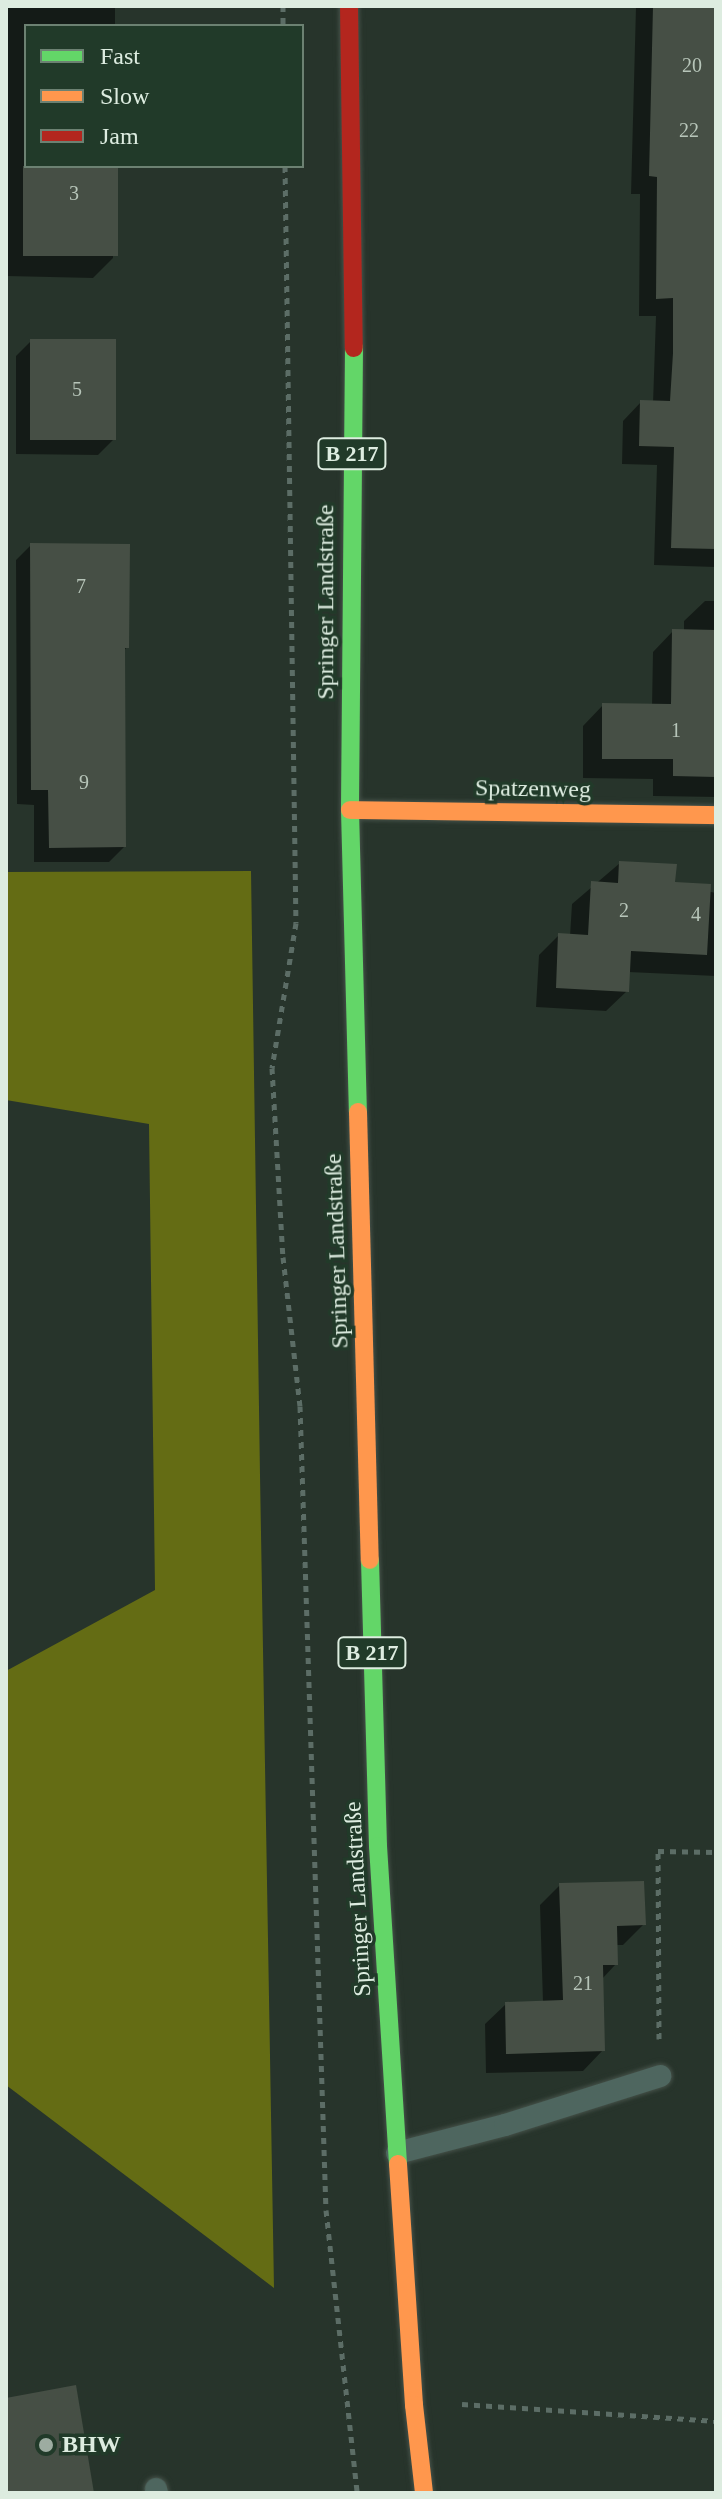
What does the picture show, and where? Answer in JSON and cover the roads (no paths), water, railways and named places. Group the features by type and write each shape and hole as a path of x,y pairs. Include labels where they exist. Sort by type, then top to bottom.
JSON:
{"main road":[{"name":"Springer Landstraße","path":"349,6 354,299 350,810 378,1846 414,2405 424,2493"},
{"name":"Spatzenweg","path":"350,810 716,815"}],"lane":[{"path":"397,2153 505,2125 660,2076"}],"place":[{"name":"BHW","path":"46,2445"}]}
